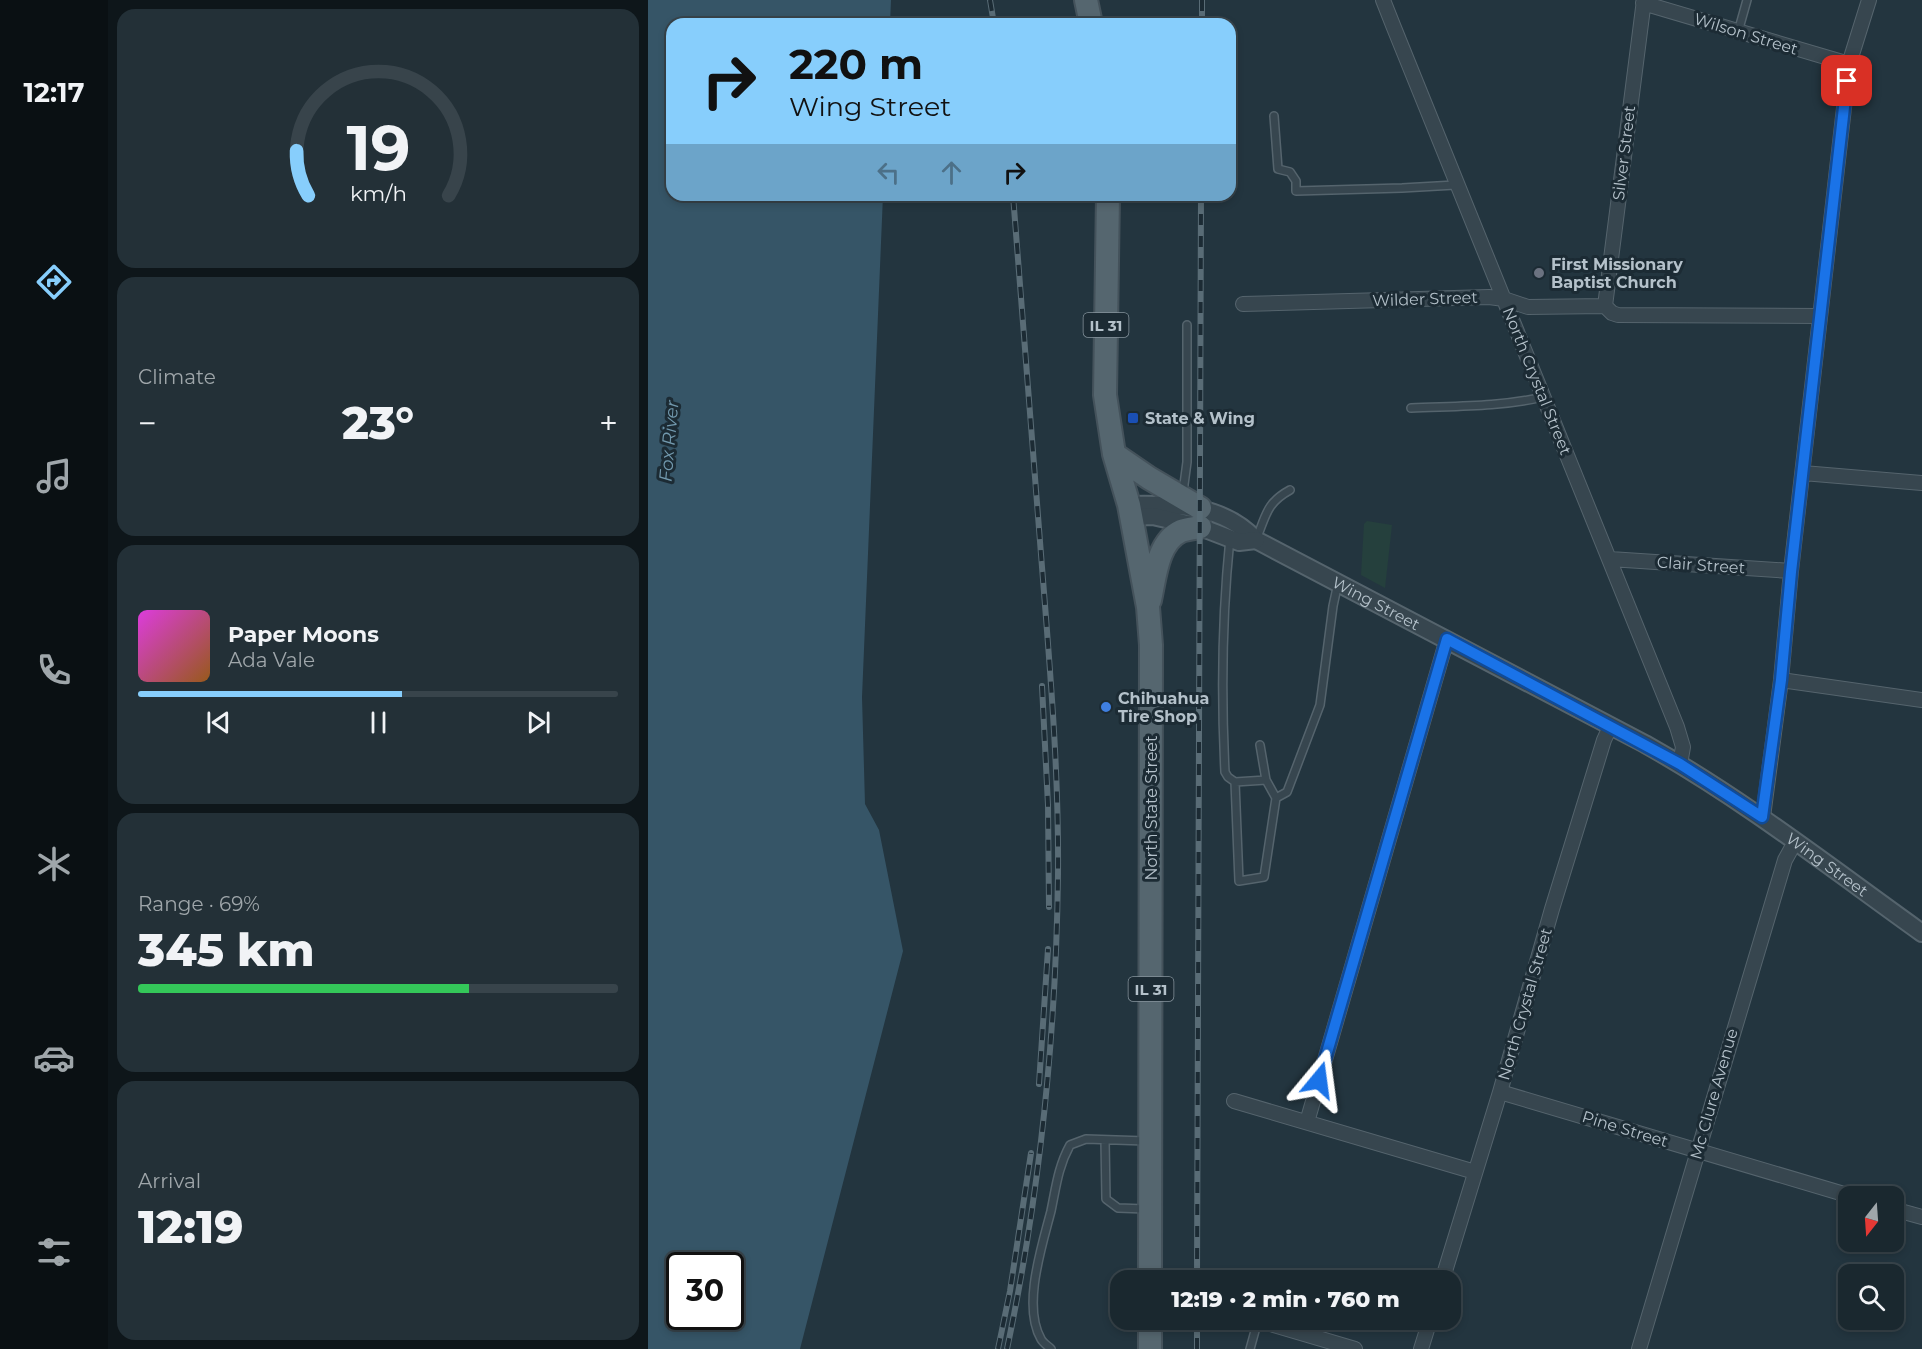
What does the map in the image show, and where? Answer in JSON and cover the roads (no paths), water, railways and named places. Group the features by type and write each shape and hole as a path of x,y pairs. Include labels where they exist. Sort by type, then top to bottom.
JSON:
{"main road":[{"path":"1086,0 1090,18"},
{"name":"North State Street","path":"1108,201 1105,395 1114,454 1130,511 1148,607 1151,645 1150,1270"},
{"path":"1114,454 1194,511 1182,531 1165,546 1148,607"},
{"path":"1150,1330 1150,1349"}],"street":[{"name":"North Crystal Street","path":"1383,0 1455,185 1504,299 1677,727 1683,747 1680,764"},
{"path":"1762,817 1781,680 1791,572 1849,64 1869,0"},
{"name":"Wilson Street","path":"1644,2 1849,64"},
{"name":"Silver Street","path":"1605,306 1644,2"},
{"name":"Wilder Street","path":"1243,304 1489,297 1528,307 1605,306 1612,313 1623,315 1820,316"},
{"path":"1803,473 1922,483"},
{"name":"Wing Street","path":"1130,511 1166,504 1246,529 1257,540 1680,764 1762,817 1922,933"},
{"name":"Wing Street","path":"1194,511 1230,538 1239,542 1257,540"},
{"name":"Clair Street","path":"1610,559 1791,572"},
{"path":"1307,1122 1447,639"},
{"path":"1781,680 1922,700"},
{"name":"North Crystal Street","path":"1445,1270 1500,1092 1552,909 1610,727"},
{"name":"Mc Clure Avenue","path":"1639,1349 1785,860 1795,842"},
{"name":"Pine Street","path":"1500,1092 1838,1192"},
{"path":"1234,1101 1475,1172"},
{"path":"1904,1212 1922,1217"},
{"path":"1291,1330 1354,1349"},
{"path":"1421,1349 1427,1330"}],"lane":[{"path":"1738,32 1747,0"},
{"path":"1274,116 1278,169 1290,172 1296,181 1296,191 1455,185"},
{"path":"1187,325 1187,462 1194,511"},
{"path":"1411,408 1472,405 1543,397"},
{"path":"1257,540 1269,509 1277,497 1290,490"},
{"path":"1230,538 1224,601 1225,772 1235,782 1266,780"},
{"path":"1276,798 1287,792 1320,705 1338,583"},
{"path":"1235,782 1239,881 1264,877 1276,798 1266,780 1260,745"},
{"path":"1051,1349 1041,1340 1036,1324 1033,1295 1043,1237 1061,1162 1070,1145 1086,1139 1150,1141"},
{"path":"1105,1140 1106,1199 1118,1208 1150,1209"},
{"path":"1250,1349 1255,1330"}],"water":[{"name":"Fox River","path":"648,0 891,0 890,18 666,18 666,201 883,201 862,697 865,804 879,830 903,951 800,1349 648,1349"}],"railway":[{"path":"990,0 993,18"},
{"path":"1202,0 1202,18"},
{"path":"1007,1349 1029,1232 1044,1114 1054,995 1058,875 1051,682 1013,201"},
{"path":"1197,1270 1201,201"},
{"path":"1042,686 1048,805 1049,907"},
{"path":"1039,1084 1048,949"},
{"path":"998,1349 1010,1291 1031,1153"},
{"path":"1197,1330 1197,1349"}],"place":[{"name":"First Missionary Baptist Church","path":"1539,273"},
{"name":"State & Wing","path":"1133,418"},
{"name":"Chihuahua Tire Shop","path":"1106,707"}]}
